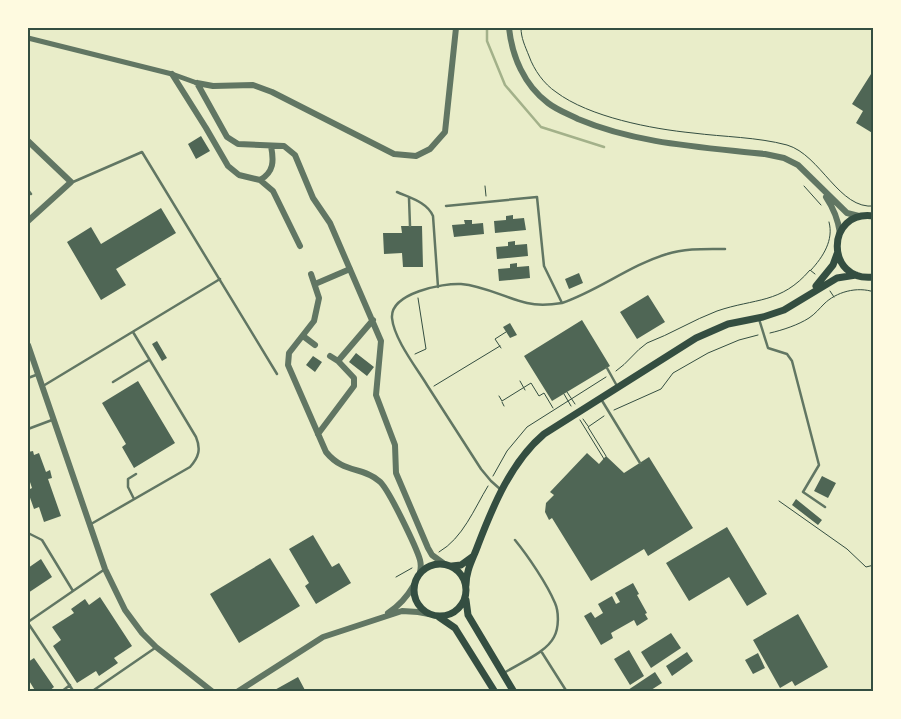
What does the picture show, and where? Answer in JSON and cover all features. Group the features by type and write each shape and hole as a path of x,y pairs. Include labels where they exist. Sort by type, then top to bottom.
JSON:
{"main road":[{"path":"803,298 823,280 834,265 837,242 840,233 847,224 860,216 874,216"},
{"path":"837,252 842,265 856,275 866,278 874,277"},
{"path":"514,692 468,614 466,586 468,570 494,503 532,444 558,424 696,338 728,324 784,310 837,278 856,275"},
{"path":"452,566 461,565 475,553"},
{"path":"466,586 464,578 452,566 443,563 435,564 420,572 414,585 414,594 416,602 422,609 429,614 438,616 455,628 495,692"},
{"path":"438,616 453,613 463,602 466,595"}],"street":[{"path":"28,38 172,74 197,83 213,86 253,85 272,92 394,154 416,156 430,149 445,132 456,28"},
{"path":"509,28 517,66 532,87 547,103 596,126 642,138 784,158 798,165 846,213 860,216"},
{"path":"172,74 228,166 239,175 260,180 273,191 300,246"},
{"path":"197,83 227,137 238,144 284,146 295,155 313,198 330,223 381,341 376,396 395,445 396,473 428,548 432,555 443,563"},
{"path":"28,141 71,182 29,218"},
{"path":"260,180 266,176 274,161 271,146"},
{"path":"815,182 835,212 840,233"},
{"path":"316,284 350,268"},
{"path":"311,274 316,284 319,298 314,321 289,353 288,365 326,452 334,462 370,475 380,481 388,492 417,552 421,565 420,572"},
{"path":"338,361 373,320"},
{"path":"303,336 315,345"},
{"path":"28,345 105,569 126,610 142,633 156,647 213,692"},
{"path":"318,434 354,386 354,378 338,361 330,356"},
{"path":"380,618 396,608 406,598 414,585"},
{"path":"237,692 323,638 402,611 429,614"}],"lane":[{"path":"71,182 142,152 277,374"},
{"path":"28,190 31,194"},
{"path":"397,192 426,205 430,209 433,216 438,286"},
{"path":"408,197 410,226"},
{"path":"446,206 537,197 544,266 562,303"},
{"path":"502,490 480,469 395,331 392,316 394,309 400,301 417,292 438,286 461,284 480,287 528,303 548,305 562,303 667,253 725,249"},
{"path":"42,387 220,279"},
{"path":"758,318 768,348 787,354 792,362 819,465 803,492 825,507"},
{"path":"90,524 190,467 199,454 200,446 196,437 133,332"},
{"path":"113,382 150,360"},
{"path":"606,368 618,388"},
{"path":"28,378 38,374"},
{"path":"600,398 640,463"},
{"path":"28,429 53,420"},
{"path":"134,499 128,487 128,479 136,474"},
{"path":"28,533 42,540 74,590"},
{"path":"503,674 541,651 554,637 558,621 556,604 515,540"},
{"path":"74,692 28,622 105,569"},
{"path":"91,692 156,647"},
{"path":"541,651 567,692"},
{"path":"62,692 70,685"}],"path":[{"path":"521,28 521,38 524,46 540,77 555,92 578,105 643,126 766,141 789,146 805,154 852,201 864,207 874,206"},
{"path":"485,186 487,202"},
{"path":"804,186 823,208"},
{"path":"810,270 824,252 830,235 829,222"},
{"path":"606,456 588,426 623,404 662,389 673,373 708,353 739,340 789,327 810,318 825,303 843,292 866,289 874,292"},
{"path":"410,357 426,349 417,292"},
{"path":"430,389 501,347 495,339 506,332"},
{"path":"520,381 524,388"},
{"path":"502,401 531,383 539,396 545,392 553,409"},
{"path":"564,394 574,410"},
{"path":"498,396 504,406"},
{"path":"579,418 604,459"},
{"path":"779,501 847,549 866,567 874,565"}],"building":[{"path":"871,74 874,75 874,134 856,123 863,111 852,104"},
{"path":"201,136 210,151 196,159 188,144"},
{"path":"161,208 176,233 116,269 126,285 101,300 67,242 91,227 101,244"},
{"path":"513,215 513,219 524,218 526,230 495,233 494,221 506,220 506,216"},
{"path":"464,220 472,220 472,224 483,223 484,234 454,237 452,225 465,224"},
{"path":"401,226 422,226 423,267 403,267 402,253 384,254 383,233 402,233"},
{"path":"515,241 515,245 527,244 528,256 497,259 496,247 508,246 508,242"},
{"path":"517,263 517,267 529,266 530,278 499,281 498,269 510,268 510,264"},
{"path":"579,273 583,283 569,289 565,279"},
{"path":"648,295 665,322 637,339 620,312"},
{"path":"582,320 610,366 552,401 524,356"},
{"path":"510,323 517,335 510,338 503,327"},
{"path":"157,341 167,358 162,361 152,344"},
{"path":"356,353 374,367 367,376 349,362"},
{"path":"313,356 322,362 315,372 306,365"},
{"path":"138,381 175,443 134,468 122,447 126,444 102,403"},
{"path":"33,451 34,455 39,453 46,472 50,470 52,478 48,479 61,516 44,522 39,507 34,509 28,492 32,488 28,476 28,452"},
{"path":"587,453 599,464 606,456 624,473 649,457 693,528 648,556 644,549 591,581 552,518 549,520 545,512 546,503 554,495 550,492"},
{"path":"822,476 836,483 828,498 814,491"},
{"path":"796,499 822,520 818,525 792,505"},
{"path":"727,527 767,594 747,606 729,577 689,601 666,563"},
{"path":"313,535 332,567 339,563 351,583 316,604 305,586 309,583 289,549"},
{"path":"270,558 300,606 239,643 210,594"},
{"path":"41,559 52,577 28,593 28,568"},
{"path":"633,583 648,619 637,626 634,620 611,633 613,638 601,645 584,616 591,612 595,618 603,613 598,604 612,596 616,604 620,602 615,593"},
{"path":"100,597 132,646 114,658 118,663 99,676 96,671 77,683 53,646 61,640 52,627 74,613 71,609 85,599 89,605"},
{"path":"798,614 828,667 795,686 792,681 780,688 753,640"},
{"path":"671,633 681,648 651,668 641,652"},
{"path":"629,650 644,676 630,685 614,659"},
{"path":"687,652 693,661 672,676 666,666"},
{"path":"758,653 765,668 753,674 745,660"},
{"path":"34,658 54,687 48,692 36,692 28,679 28,662"},
{"path":"655,672 662,683 648,692 625,692"},
{"path":"298,677 306,692 271,692"}],"waterway":[{"path":"487,28 487,41 505,85 541,127 604,147"}]}
